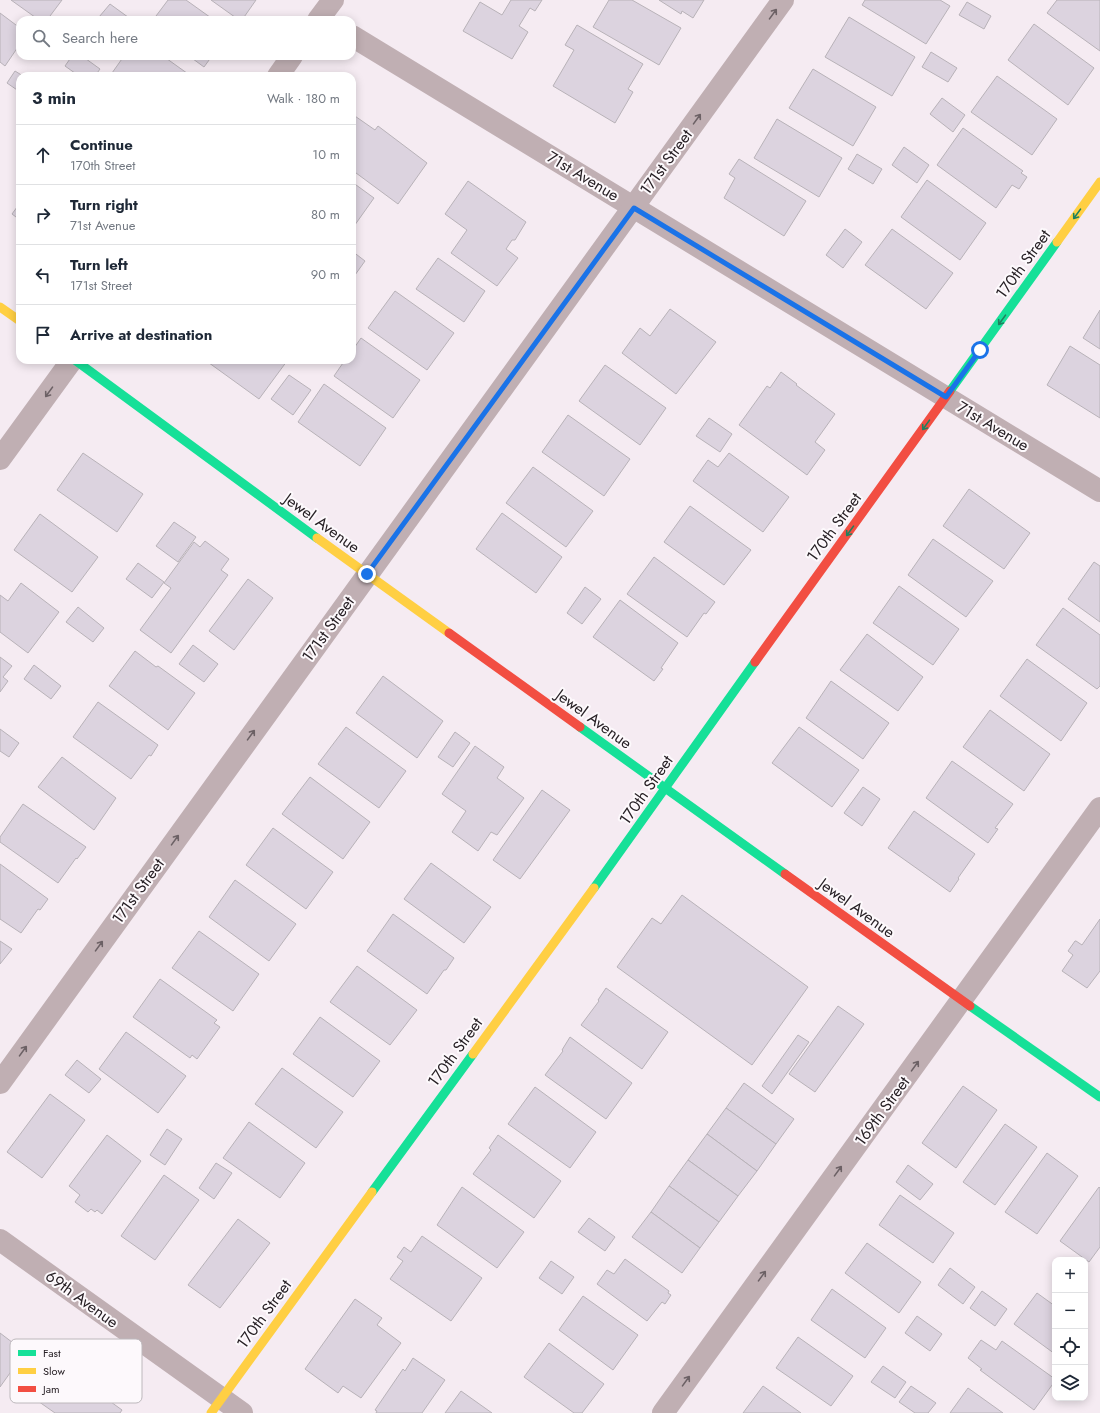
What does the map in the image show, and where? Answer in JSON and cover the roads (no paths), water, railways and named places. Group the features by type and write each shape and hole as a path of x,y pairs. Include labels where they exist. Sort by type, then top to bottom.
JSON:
{"street":[{"path":"323,16 333,0"},
{"name":"171st Street","path":"0,1083 783,0"},
{"name":"71st Avenue","path":"356,38 1100,491"},
{"path":"281,72 289,60"},
{"name":"170th Street","path":"216,1406 666,789 704,733 1100,182"},
{"path":"0,307 16,318"},
{"path":"0,459 70,364"},
{"name":"Jewel Avenue","path":"78,364 666,789 1100,1097"},
{"name":"169th Street","path":"663,1413 1100,808"},
{"name":"69th Avenue","path":"0,1240 129,1339"},
{"name":"69th Avenue","path":"142,1349 216,1406 242,1413"}]}
